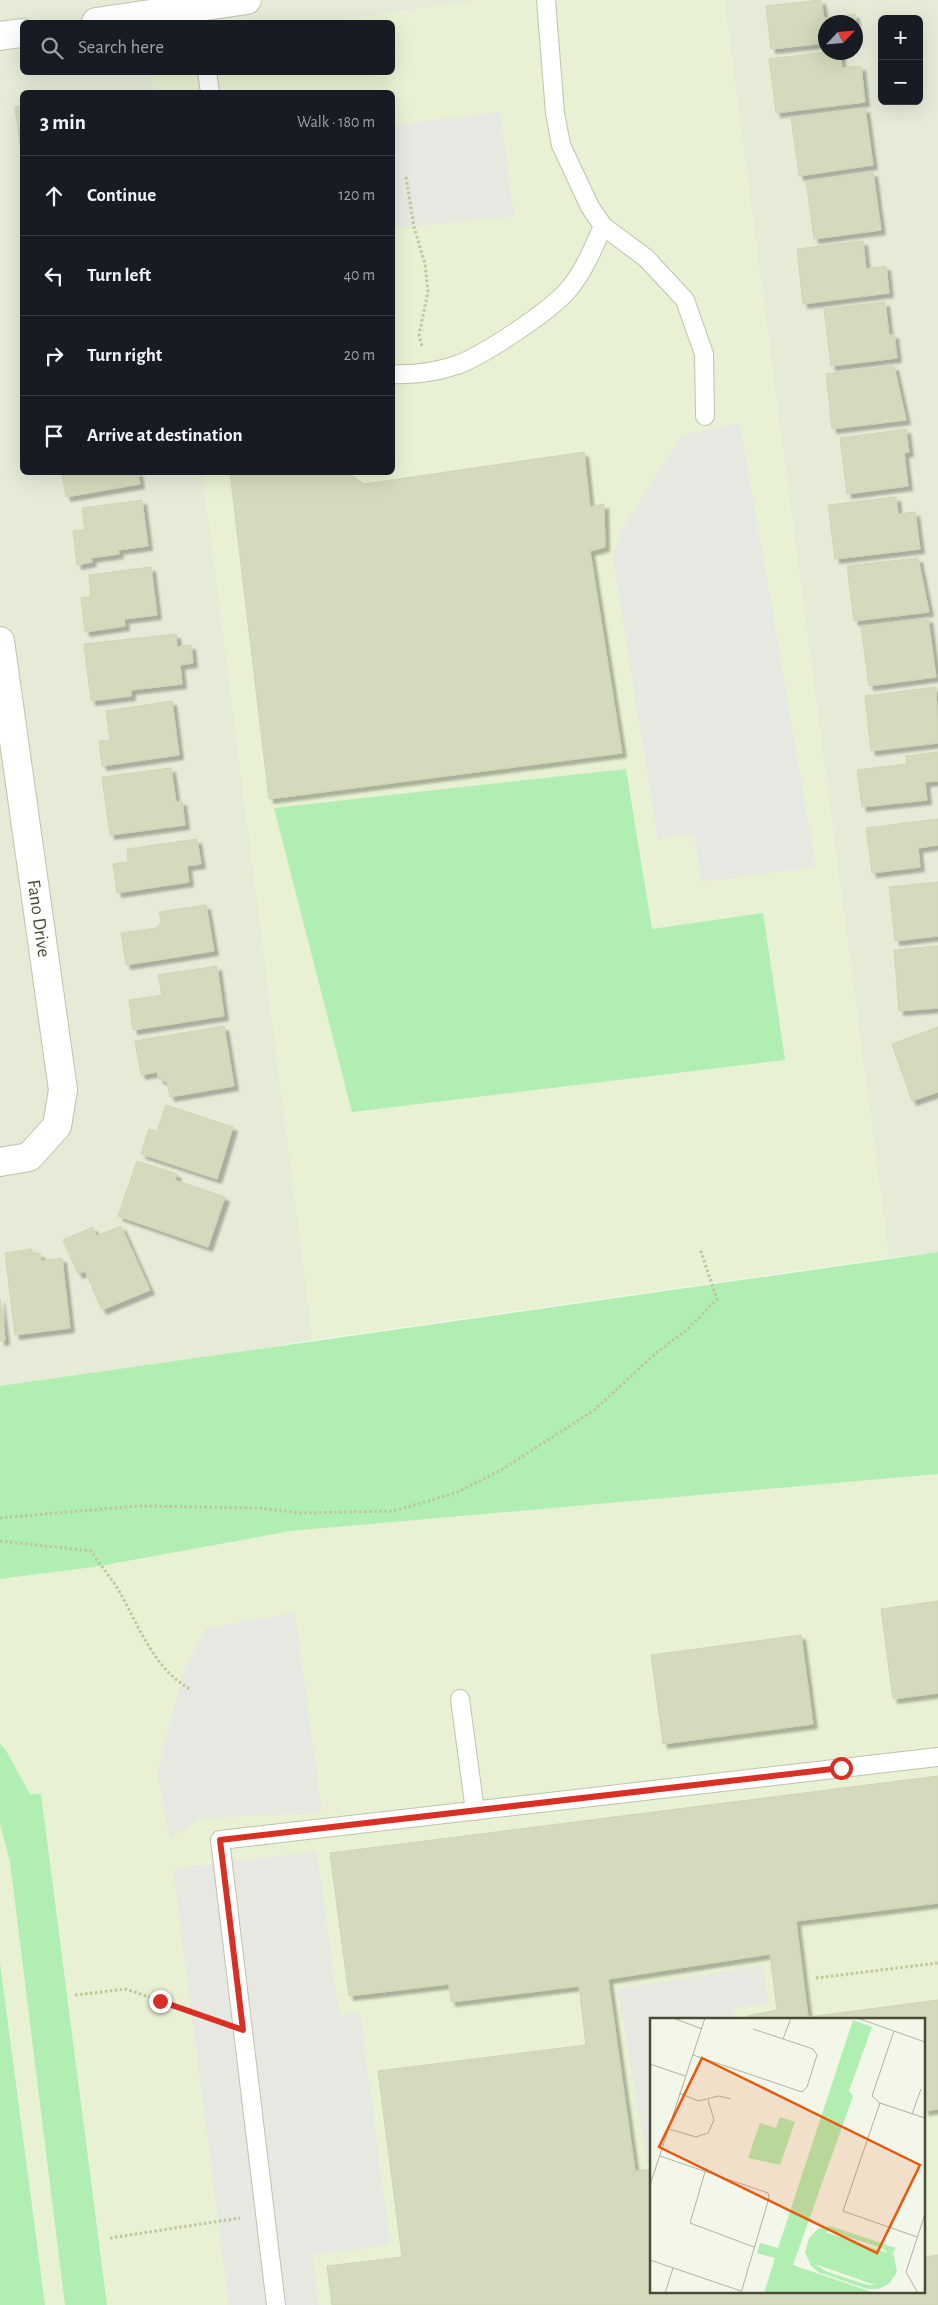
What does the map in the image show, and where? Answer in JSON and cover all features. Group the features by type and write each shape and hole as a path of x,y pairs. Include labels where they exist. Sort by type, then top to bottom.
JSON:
{"street":[{"path":"125,20 199,15 247,0"},
{"path":"0,36 20,33"},
{"name":"Fano Drive","path":"0,641 63,1090 57,1126 29,1157 0,1162"}],"lane":[{"path":"546,0 555,113 561,145 586,200 603,226 646,258 685,300 704,354 705,416"},
{"path":"207,75 210,90"},
{"path":"395,374 416,375 457,365 497,344 567,291 588,262 603,226"},
{"path":"460,1699 475,1810"},
{"path":"276,2305 220,1840 938,1757"}],"path":[{"path":"406,177 414,227 425,264 428,292 419,335 428,372"},
{"path":"0,1518 137,1506 260,1508 301,1514 394,1511 458,1492 501,1470 593,1411 655,1354 696,1321 717,1300 700,1249"},
{"path":"0,1541 91,1551 116,1587 140,1635 177,1682 190,1689"},
{"path":"816,1978 938,1962"},
{"path":"75,1996 126,1989 243,2030"},
{"path":"110,2238 265,2214"}],"shaded area":[{"path":"0,0 481,0 343,20 20,20 20,75 152,75 155,90 20,90 20,475 203,475 313,1340 0,1392"},
{"path":"481,0 724,0 889,1258 313,1340 203,475 395,475 395,90 155,90 152,75 395,75 395,20 343,20"},
{"path":"724,0 938,0 938,1252 889,1258"},
{"path":"500,112 514,216 395,228 395,125"},
{"path":"740,423 816,867 701,882 694,833 658,840 613,559 622,530 682,435"},
{"path":"938,1474 938,2305 0,2305 0,1579 94,1567 291,1531"},
{"path":"295,1613 322,1813 200,1818 170,1840 157,1772 183,1673 206,1628"},
{"path":"317,1851 339,2015 360,2012 390,2245 312,2255 319,2305 229,2305 173,1869"},
{"path":"762,1965 768,2003 734,2009 735,2018 650,2018 650,2163 647,2164 618,1989"}],"green space":[{"path":"626,769 652,929 763,913 785,1060 352,1112 274,808"},
{"path":"938,1252 938,1474 291,1531 94,1567 0,1579 0,1386"},
{"path":"0,1744 5,1749 30,1794 41,1794 107,2305 65,2305 10,1862 0,1824"},
{"path":"0,1963 45,2305 0,2305"}],"building":[{"path":"821,0 824,15 818,15 818,44 771,49 766,6"},
{"path":"818,53 818,60 841,60 842,68 861,66 865,102 776,113 769,59"},
{"path":"20,106 20,146 15,107"},
{"path":"865,108 873,165 799,176 791,118"},
{"path":"873,172 881,230 814,239 806,181"},
{"path":"863,241 866,269 886,266 889,293 803,304 797,249"},
{"path":"885,302 889,335 894,334 897,358 831,366 824,309"},
{"path":"894,366 906,420 832,429 826,374"},
{"path":"906,429 909,452 904,453 908,486 847,494 840,438"},
{"path":"584,452 590,507 604,504 605,547 590,551 622,753 269,799 230,475 350,475 364,484"},
{"path":"62,475 138,475 140,484 66,497"},
{"path":"896,497 898,514 915,512 920,549 835,559 828,505"},
{"path":"142,500 148,546 118,550 119,554 91,558 92,562 77,565 73,531 85,530 82,508"},
{"path":"918,558 929,612 854,621 847,566"},
{"path":"151,567 157,615 124,619 125,626 85,632 81,598 91,597 89,575"},
{"path":"928,618 936,677 869,686 861,627"},
{"path":"176,634 177,647 191,645 193,663 180,665 182,684 131,690 131,696 91,701 84,644"},
{"path":"936,687 938,743 871,751 865,696"},
{"path":"172,701 179,755 102,766 99,741 110,740 106,711"},
{"path":"938,752 938,781 925,782 927,800 862,807 857,770 907,764 906,756"},
{"path":"171,768 176,802 182,801 185,825 110,835 102,777"},
{"path":"938,819 938,845 918,848 920,867 872,873 866,828"},
{"path":"197,839 201,864 187,866 189,882 117,893 113,864 128,862 127,849"},
{"path":"938,882 938,936 895,941 889,887"},
{"path":"206,905 214,951 126,965 121,933 157,928 161,922 159,912"},
{"path":"938,946 938,1008 899,1011 894,950"},
{"path":"217,966 224,1016 133,1030 129,1000 162,995 158,975"},
{"path":"224,1026 234,1086 170,1097 167,1082 159,1079 157,1072 141,1075 135,1041"},
{"path":"938,1027 938,1092 912,1101 892,1044"},
{"path":"166,1105 233,1127 217,1179 141,1154 149,1129 157,1131"},
{"path":"137,1161 177,1174 175,1180 225,1197 208,1247 118,1216"},
{"path":"121,1226 150,1290 102,1310 85,1271 78,1274 63,1240 93,1227 96,1236"},
{"path":"32,1249 32,1254 40,1253 41,1261 62,1258 70,1328 15,1335 5,1253"},
{"path":"0,1299 5,1340 0,1341"},
{"path":"938,1601 938,1693 893,1699 881,1609"},
{"path":"801,1635 813,1724 663,1744 651,1655"},
{"path":"938,1776 938,1903 796,1921 808,2017 938,2000 938,2109 926,2111 926,2018 747,2018 747,2016 777,2010 770,1954 608,1979 635,2171 650,2169 650,2292 926,2292 926,2257 938,2255 938,2305 332,2305 327,2266 402,2257 378,2071 586,2045 579,1986 451,2002 449,1984 349,1996 330,1853"}],"route":[{"path":"160,2001 243,2030 220,1840 841,1768"}]}
